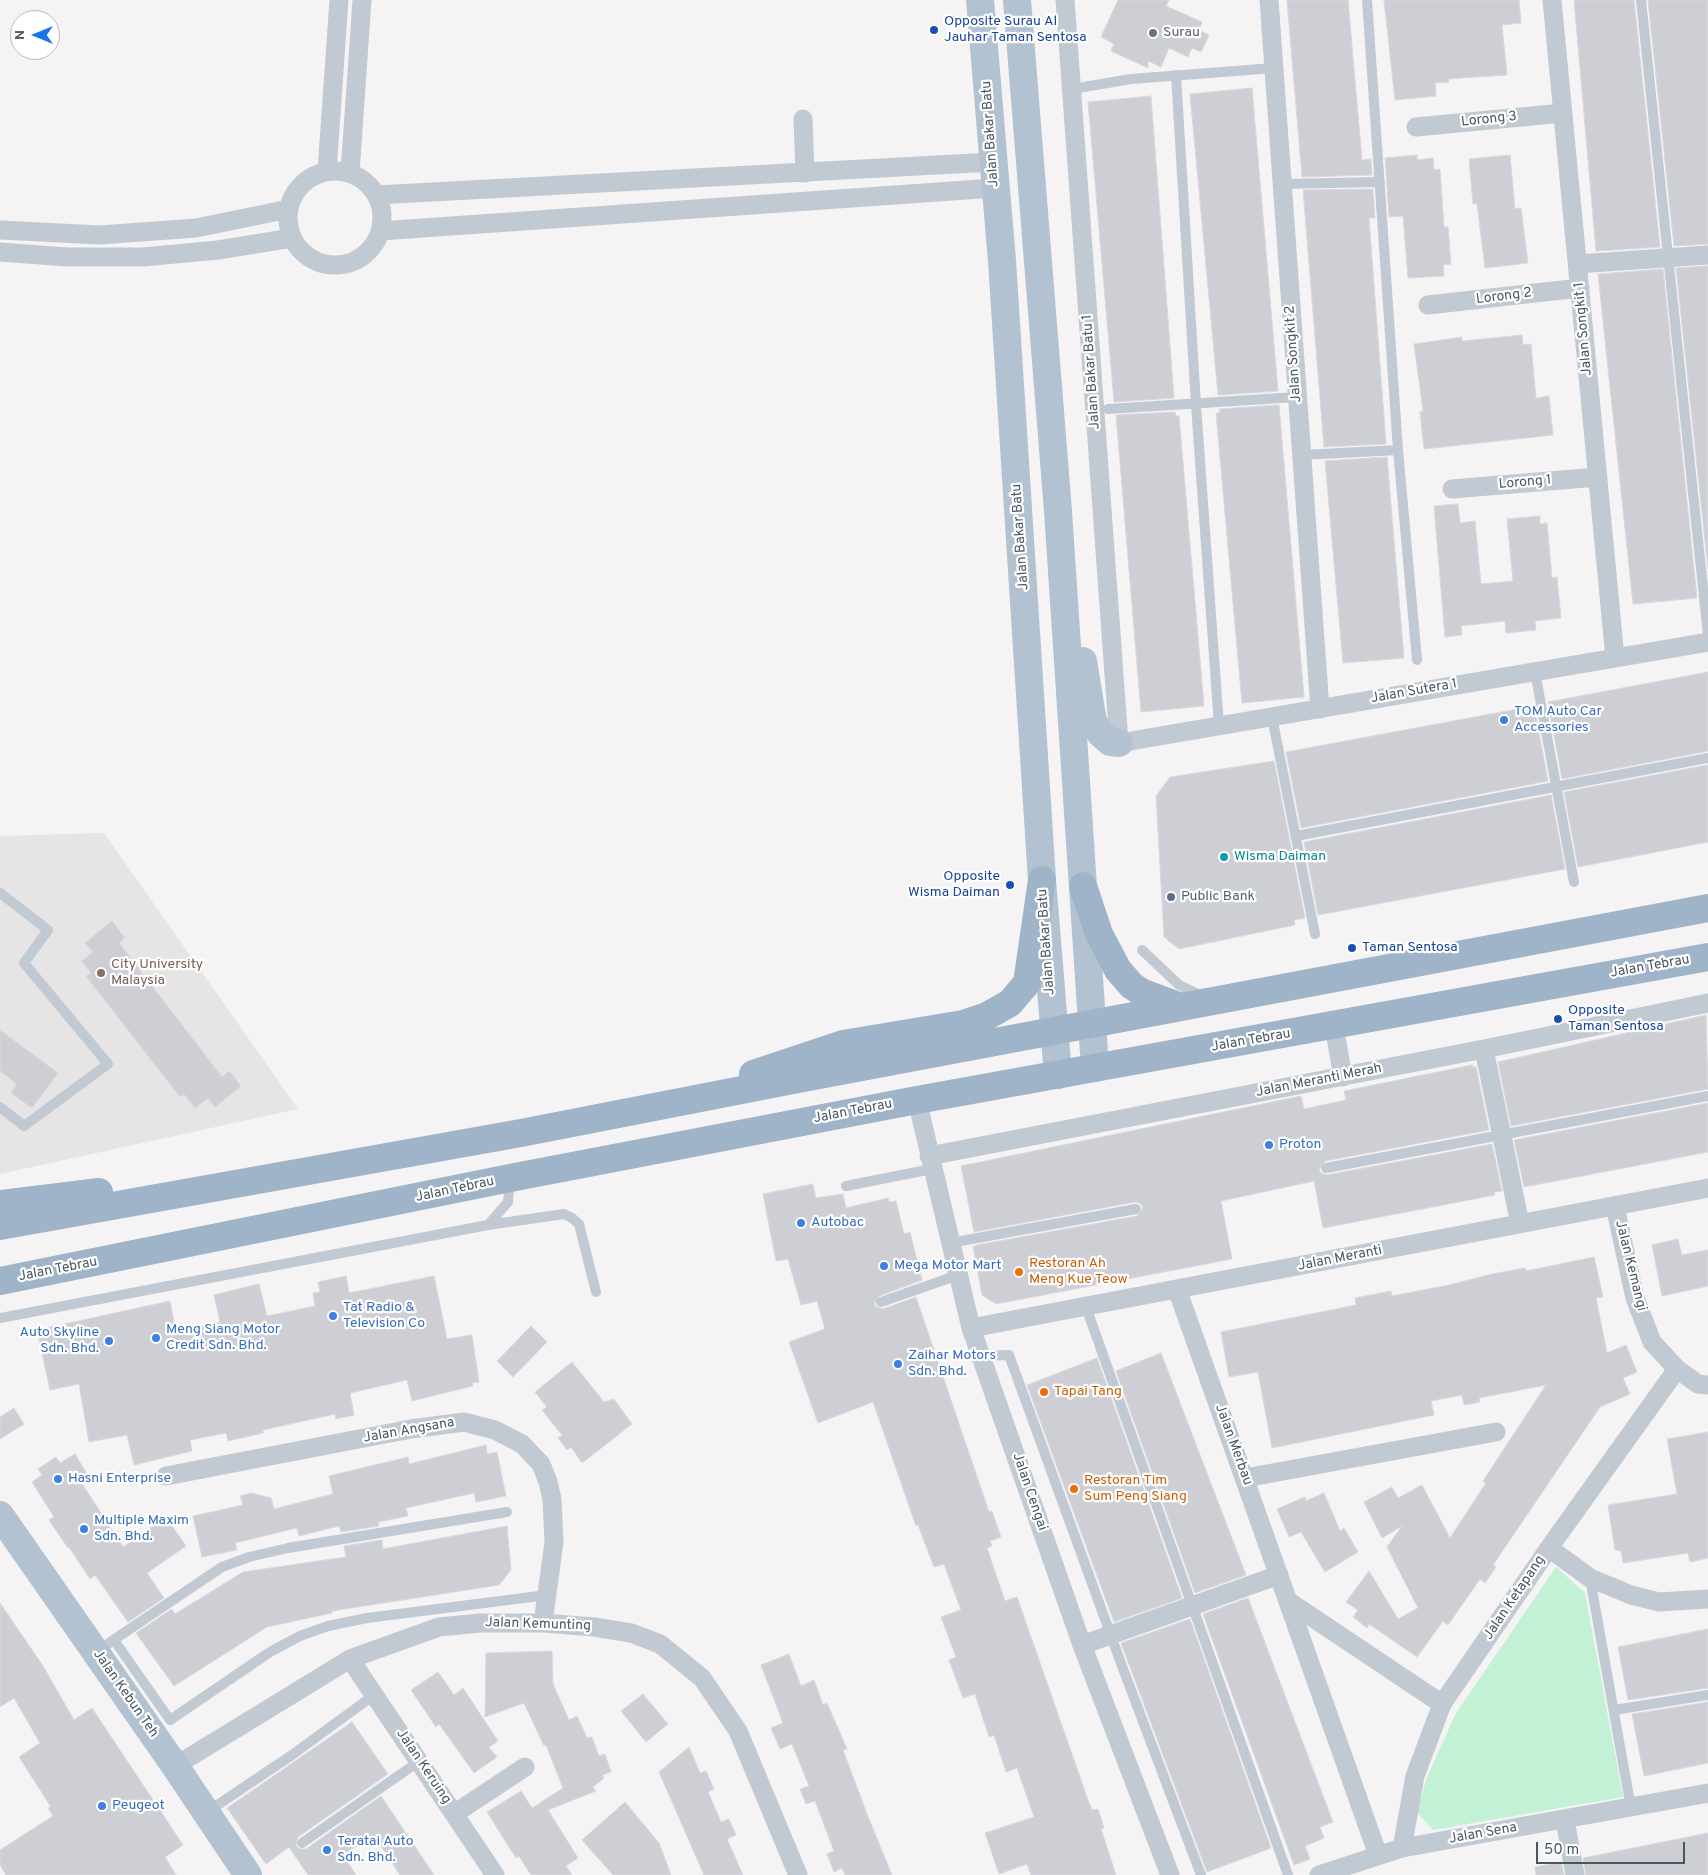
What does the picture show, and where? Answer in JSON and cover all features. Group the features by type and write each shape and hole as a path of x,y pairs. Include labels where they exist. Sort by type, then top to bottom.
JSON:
{"highway":[{"path":"687,1101 749,1075 843,1044 963,1024 987,1016 1010,1003 1027,983 1042,880"},
{"path":"1083,886 1099,934 1118,970 1132,986 1143,993 1184,1007"},
{"path":"0,1226 687,1101 1708,908"},
{"name":"Jalan Tebrau","path":"0,1282 510,1178 917,1100 1708,957"},
{"path":"0,1204 180,1181 277,1177"}],"main road":[{"name":"Jalan Bakar Batu","path":"980,0 999,175 1002,261 1042,880 1058,1075"},
{"path":"1011,0 1021,120 1014,165 999,175 1021,193 1025,206 1041,390 1058,512"},
{"path":"1017,0 1058,512 1095,1068"},
{"path":"1066,627 1081,652 1093,722 1101,734 1110,742 1119,743"},
{"name":"Jalan Kebun Teh","path":"0,1515 105,1646 175,1766 248,1875"}],"street":[{"path":"327,171 339,0"},
{"path":"350,173 362,0"},
{"name":"Jalan Bakar Batu 1","path":"1065,0 1119,743"},
{"name":"Jalan Songkit 2","path":"1269,0 1320,709"},
{"name":"Jalan Songkit 1","path":"1552,0 1615,658"},
{"name":"Lorong 3","path":"1416,127 1563,113"},
{"path":"803,119 805,173"},
{"path":"327,171 350,173 360,178 376,195 381,212 380,231 373,245 362,257 347,263 331,265 315,261 302,251 292,238 288,224 289,209 294,196 302,184 314,176 327,171"},
{"path":"376,195 805,173 999,175"},
{"path":"380,231 999,175"},
{"path":"0,230 100,235 196,228 289,209"},
{"path":"0,252 67,257 143,257 218,250 292,238"},
{"path":"1578,264 1708,255"},
{"name":"Lorong 2","path":"1428,305 1580,288"},
{"name":"Lorong 1","path":"1452,489 1598,477"},
{"name":"Jalan Sutera 1","path":"1119,743 1708,642"},
{"name":"Jalan Meranti Merah","path":"931,1163 1342,1076 1708,1003"},
{"path":"1334,1026 1342,1076"},
{"path":"1484,1049 1520,1224"},
{"name":"Jalan Cengai","path":"917,1100 971,1328 1082,1644 1170,1875"},
{"name":"Jalan Meranti","path":"971,1328 1708,1188"},
{"name":"Jalan Kemangi","path":"1615,1206 1635,1298 1652,1342 1676,1369 1698,1384 1708,1385"},
{"name":"Jalan Merbau","path":"1178,1289 1378,1855"},
{"name":"Jalan Ketapang","path":"1402,1848 1415,1776 1442,1704 1549,1548 1676,1369"},
{"name":"Jalan Angsana","path":"166,1476 411,1429 464,1422 495,1430 522,1444 541,1464 548,1482 552,1499 554,1542 543,1623"},
{"path":"1244,1478 1496,1432"},
{"path":"1549,1548 1590,1578 1631,1595 1659,1602 1708,1599"},
{"path":"1082,1644 1279,1575"},
{"path":"1288,1601 1442,1704"},
{"name":"Jalan Kemunting","path":"175,1766 350,1659 439,1627 480,1623 543,1623 594,1627 631,1633 660,1644 702,1678 738,1731 798,1875"},
{"name":"Jalan Keruing","path":"350,1659 495,1875"},
{"path":"454,1814 525,1767"},
{"name":"Jalan Sena","path":"1319,1875 1402,1848 1708,1793"},
{"path":"1565,1820 1575,1875"}],"lane":[{"path":"1367,0 1398,450 1417,660"},
{"path":"1641,0 1670,258 1708,635"},
{"path":"1072,89 1132,79 1274,68"},
{"path":"1176,75 1196,405 1219,726"},
{"path":"1282,184 1380,182"},
{"path":"1108,409 1196,405 1298,397"},
{"path":"1302,454 1398,450"},
{"path":"1535,672 1574,882"},
{"path":"1272,717 1315,934"},
{"path":"1296,836 1708,758"},
{"path":"0,892 48,930 24,963 108,1064 24,1126 0,1107"},
{"path":"1142,950 1179,984 1197,994 1217,1000"},
{"path":"1326,1168 1708,1096"},
{"path":"846,1186 931,1163"},
{"path":"488,1225 508,1202 510,1178"},
{"path":"950,1243 1136,1208"},
{"path":"0,1318 488,1225 564,1214 579,1224 596,1292"},
{"path":"881,1302 958,1275"},
{"path":"1086,1307 1288,1875"},
{"path":"981,1356 1009,1355 1110,1635 1201,1875"},
{"path":"507,1512 288,1548 250,1557 222,1568 105,1646 170,1720 270,1652 300,1636 328,1626 366,1618 547,1595"},
{"path":"1590,1578 1632,1808"},
{"path":"206,1813 292,1755 374,1695"},
{"path":"1614,1710 1708,1695"},
{"path":"302,1843 418,1762"}],"shaded area":[{"name":"City University Malaysia","path":"104,833 298,1109 0,1174 0,836"}],"green space":[{"path":"1556,1567 1585,1593 1623,1797 1433,1830 1417,1812 1427,1777 1456,1713"}],"building":[{"name":"Surau","path":"1118,0 1169,0 1166,6 1202,22 1199,30 1209,35 1201,52 1192,48 1188,57 1169,48 1161,67 1148,61 1148,68 1111,51 1114,44 1101,37"},
{"path":"1287,0 1348,0 1362,160 1371,159 1372,175 1302,177"},
{"path":"1384,0 1519,0 1521,23 1502,25 1507,75 1448,79 1449,82 1435,83 1436,96 1395,100"},
{"path":"1574,0 1634,0 1660,247 1596,251"},
{"path":"1648,0 1708,0 1708,244 1674,246"},
{"path":"1252,88 1278,391 1218,395 1190,94"},
{"path":"1151,96 1174,398 1114,402 1088,102"},
{"path":"1417,155 1417,160 1433,158 1434,170 1440,169 1444,227 1448,227 1451,264 1443,265 1444,276 1408,278 1403,216 1389,217 1385,158"},
{"path":"1510,155 1515,209 1521,208 1528,263 1485,268 1477,204 1473,204 1469,159"},
{"path":"1373,189 1375,218 1369,218 1386,444 1324,447 1303,190"},
{"path":"1708,266 1708,569 1676,268"},
{"path":"1663,269 1697,598 1633,604 1598,274"},
{"path":"1522,335 1523,345 1531,344 1536,398 1549,396 1553,435 1424,449 1420,412 1423,411 1414,344 1462,337 1462,341"},
{"path":"1279,405 1304,697 1242,703 1216,413 1220,413 1219,409"},
{"path":"1175,412 1176,416 1179,416 1204,706 1141,712 1116,415"},
{"path":"1387,457 1404,658 1343,663 1325,461"},
{"path":"1458,504 1460,523 1475,521 1481,584 1513,581 1507,519 1540,516 1540,524 1547,523 1552,578 1557,577 1561,618 1535,621 1536,630 1506,633 1505,621 1461,626 1462,635 1445,637 1434,506"},
{"path":"1708,672 1708,751 1562,779 1548,702"},
{"path":"1534,706 1548,781 1301,828 1286,752"},
{"name":"Wisma Daiman","path":"1274,761 1305,918 1294,920 1295,925 1179,949 1164,937 1156,796 1170,777"},
{"path":"1708,765 1708,842 1578,867 1564,792"},
{"path":"1551,795 1565,869 1318,915 1304,842"},
{"path":"112,921 125,938 119,943 222,1077 229,1071 241,1086 215,1107 208,1098 195,1108 184,1094 180,1097 86,976 91,973 82,961 93,952 85,943"},
{"path":"1706,1015 1708,1089 1511,1126 1498,1062"},
{"path":"0,1030 58,1073 32,1108 11,1093 17,1084 0,1071"},
{"path":"1472,1065 1476,1067 1489,1130 1325,1161 1319,1169 1321,1173 1327,1175 1492,1144 1502,1191 1494,1192 1495,1195 1323,1228 1314,1181 1221,1201 1232,1259 996,1304 982,1295 973,1247 1137,1216 1143,1208 1141,1204 1135,1202 974,1232 961,1166 1301,1096 1304,1109 1346,1100 1344,1091"},
{"path":"1708,1103 1708,1152 1524,1187 1514,1140"},
{"path":"813,1184 816,1198 843,1194 846,1208 888,1198 889,1202 896,1201 904,1234 910,1232 922,1280 879,1296 874,1304 883,1309 916,1297 989,1512 992,1511 1001,1537 990,1541 992,1546 987,1548 1005,1601 1017,1597 1088,1800 1092,1810 1098,1809 1104,1828 1101,1829 1116,1875 1031,1875 1027,1864 999,1874 985,1833 1034,1817 1017,1768 1006,1772 994,1735 989,1737 975,1694 963,1698 949,1660 956,1657 941,1617 961,1610 944,1564 934,1567 918,1525 916,1526 873,1402 818,1423 789,1342 825,1329 817,1301 801,1305 788,1259 776,1261 763,1194"},
{"path":"1678,1239 1682,1255 1708,1250 1708,1286 1662,1296 1652,1245"},
{"path":"1594,1257 1603,1297 1596,1298 1607,1353 1626,1345 1637,1372 1623,1378 1630,1394 1600,1407 1493,1565 1496,1567 1485,1583 1480,1579 1448,1625 1443,1621 1417,1657 1369,1624 1367,1628 1353,1617 1358,1610 1346,1602 1369,1571 1398,1619 1418,1608 1387,1547 1402,1526 1382,1538 1364,1502 1392,1487 1398,1498 1422,1485 1450,1538 1486,1483 1483,1481 1546,1385 1479,1398 1480,1402 1464,1405 1462,1395 1431,1401 1434,1415 1272,1448 1258,1372 1229,1377 1221,1332 1356,1305 1355,1298 1391,1291 1392,1296 1449,1285 1492,1274 1525,1268 1526,1271"},
{"path":"346,1276 349,1293 434,1276 447,1339 472,1335 479,1382 472,1383 473,1386 412,1401 407,1380 350,1393 354,1415 336,1419 335,1414 263,1430 263,1433 228,1441 226,1433 190,1440 192,1451 134,1465 127,1435 89,1442 79,1384 50,1390 37,1330 170,1301 176,1332 220,1322 214,1295 259,1284 267,1316 315,1306 313,1293 320,1292 318,1282"},
{"path":"531,1326 547,1342 513,1377 497,1361"},
{"path":"1161,1353 1246,1575 1195,1593 1116,1371"},
{"path":"1097,1358 1182,1598 1114,1622 1027,1385"},
{"path":"572,1362 604,1402 614,1399 632,1424 582,1463 571,1447 567,1450 558,1438 562,1435 542,1410 547,1407 535,1392"},
{"path":"14,1408 24,1424 0,1439 0,1417"},
{"path":"1708,1432 1708,1558 1690,1562 1688,1553 1623,1563 1621,1551 1615,1550 1608,1505 1677,1494 1667,1439"},
{"path":"486,1445 487,1454 497,1452 506,1496 476,1502 474,1493 406,1508 408,1516 378,1522 379,1526 341,1532 339,1526 299,1536 297,1528 235,1543 237,1550 202,1557 193,1516 243,1505 240,1496 251,1493 271,1498 274,1509 333,1494 329,1476 408,1457 409,1464"},
{"path":"75,1454 87,1474 79,1479 123,1547 166,1517 186,1546 147,1573 164,1598 128,1622 95,1575 90,1579 68,1548 49,1520 54,1517 32,1482 42,1475 38,1469 56,1457 60,1463"},
{"path":"1324,1493 1340,1531 1344,1528 1358,1552 1325,1572 1301,1532 1289,1537 1277,1509 1305,1497 1306,1501"},
{"path":"507,1526 511,1570 499,1585 332,1611 332,1613 267,1627 174,1686 136,1633 172,1609 175,1614 243,1572 346,1557 344,1546 382,1540 383,1549"},
{"path":"1248,1598 1333,1822 1320,1827 1324,1838 1305,1846 1310,1859 1294,1865 1203,1614"},
{"path":"0,1603 43,1666 74,1720 92,1708 183,1845 165,1857 176,1875 6,1875 0,1865 0,1850 53,1816 48,1808 51,1807 19,1757 40,1743 14,1698 0,1707"},
{"path":"1190,1619 1271,1848 1207,1872 1121,1643"},
{"path":"1708,1629 1708,1688 1628,1700 1618,1647"},
{"path":"552,1651 553,1684 569,1720 577,1716 587,1738 592,1737 599,1756 605,1754 611,1772 602,1775 604,1778 593,1787 596,1791 548,1810 578,1858 566,1866 572,1875 531,1875 519,1856 516,1858 487,1812 521,1791 532,1808 563,1788 546,1745 544,1746 524,1703 485,1717 486,1653"},
{"path":"789,1654 801,1686 814,1680 823,1705 827,1703 847,1749 843,1750 892,1875 845,1875 842,1868 834,1872 827,1854 834,1851 815,1801 806,1804 800,1789 809,1786 792,1744 780,1749 771,1728 783,1723 761,1665"},
{"path":"438,1672 454,1695 463,1688 498,1741 489,1747 497,1757 474,1773 439,1724 436,1727 411,1690"},
{"path":"643,1694 668,1724 646,1742 621,1711"},
{"path":"1708,1702 1708,1763 1644,1776 1632,1714"},
{"path":"352,1722 388,1774 298,1837 296,1846 300,1849 306,1849 381,1796 434,1875 400,1875 374,1835 343,1855 356,1875 308,1875 289,1847 266,1864 227,1808"},
{"path":"689,1747 700,1773 706,1771 714,1789 708,1792 721,1822 729,1819 736,1835 727,1839 743,1875 704,1875 659,1772"},
{"path":"625,1802 659,1843 671,1875 613,1875 582,1840"},
{"path":"1708,1833 1708,1875 1586,1875 1583,1858"},
{"path":"1561,1862 1564,1875 1536,1875 1535,1867"}],"place":[{"name":"Opposite Surau Al Jauhar Taman Sentosa","path":"934,30"},
{"name":"Surau","path":"1153,33"},
{"name":"TOM Auto Car Accessories","path":"1504,720"},
{"name":"Wisma Daiman","path":"1224,857"},
{"name":"Opposite Wisma Daiman","path":"1010,885"},
{"name":"Public Bank","path":"1171,897"},
{"name":"Taman Sentosa","path":"1352,948"},
{"name":"City University Malaysia","path":"101,973"},
{"name":"Opposite Taman Sentosa","path":"1558,1019"},
{"name":"Proton","path":"1269,1145"},
{"name":"Autobac","path":"801,1223"},
{"name":"Mega Motor Mart","path":"884,1266"},
{"name":"Restoran Ah Meng Kue Teow","path":"1019,1272"},
{"name":"Tat Radio & Television Co","path":"333,1316"},
{"name":"Meng Siang Motor Credit Sdn. Bhd.","path":"156,1338"},
{"name":"Auto Skyline Sdn. Bhd.","path":"109,1341"},
{"name":"Zaihar Motors Sdn. Bhd.","path":"898,1364"},
{"name":"Tapai Tang","path":"1044,1392"},
{"name":"Hasni Enterprise","path":"58,1479"},
{"name":"Restoran Tim Sum Peng Siang","path":"1074,1489"},
{"name":"Multiple Maxim Sdn. Bhd.","path":"84,1529"},
{"name":"Peugeot","path":"102,1806"},
{"name":"Teratai Auto Sdn. Bhd.","path":"327,1850"}]}
